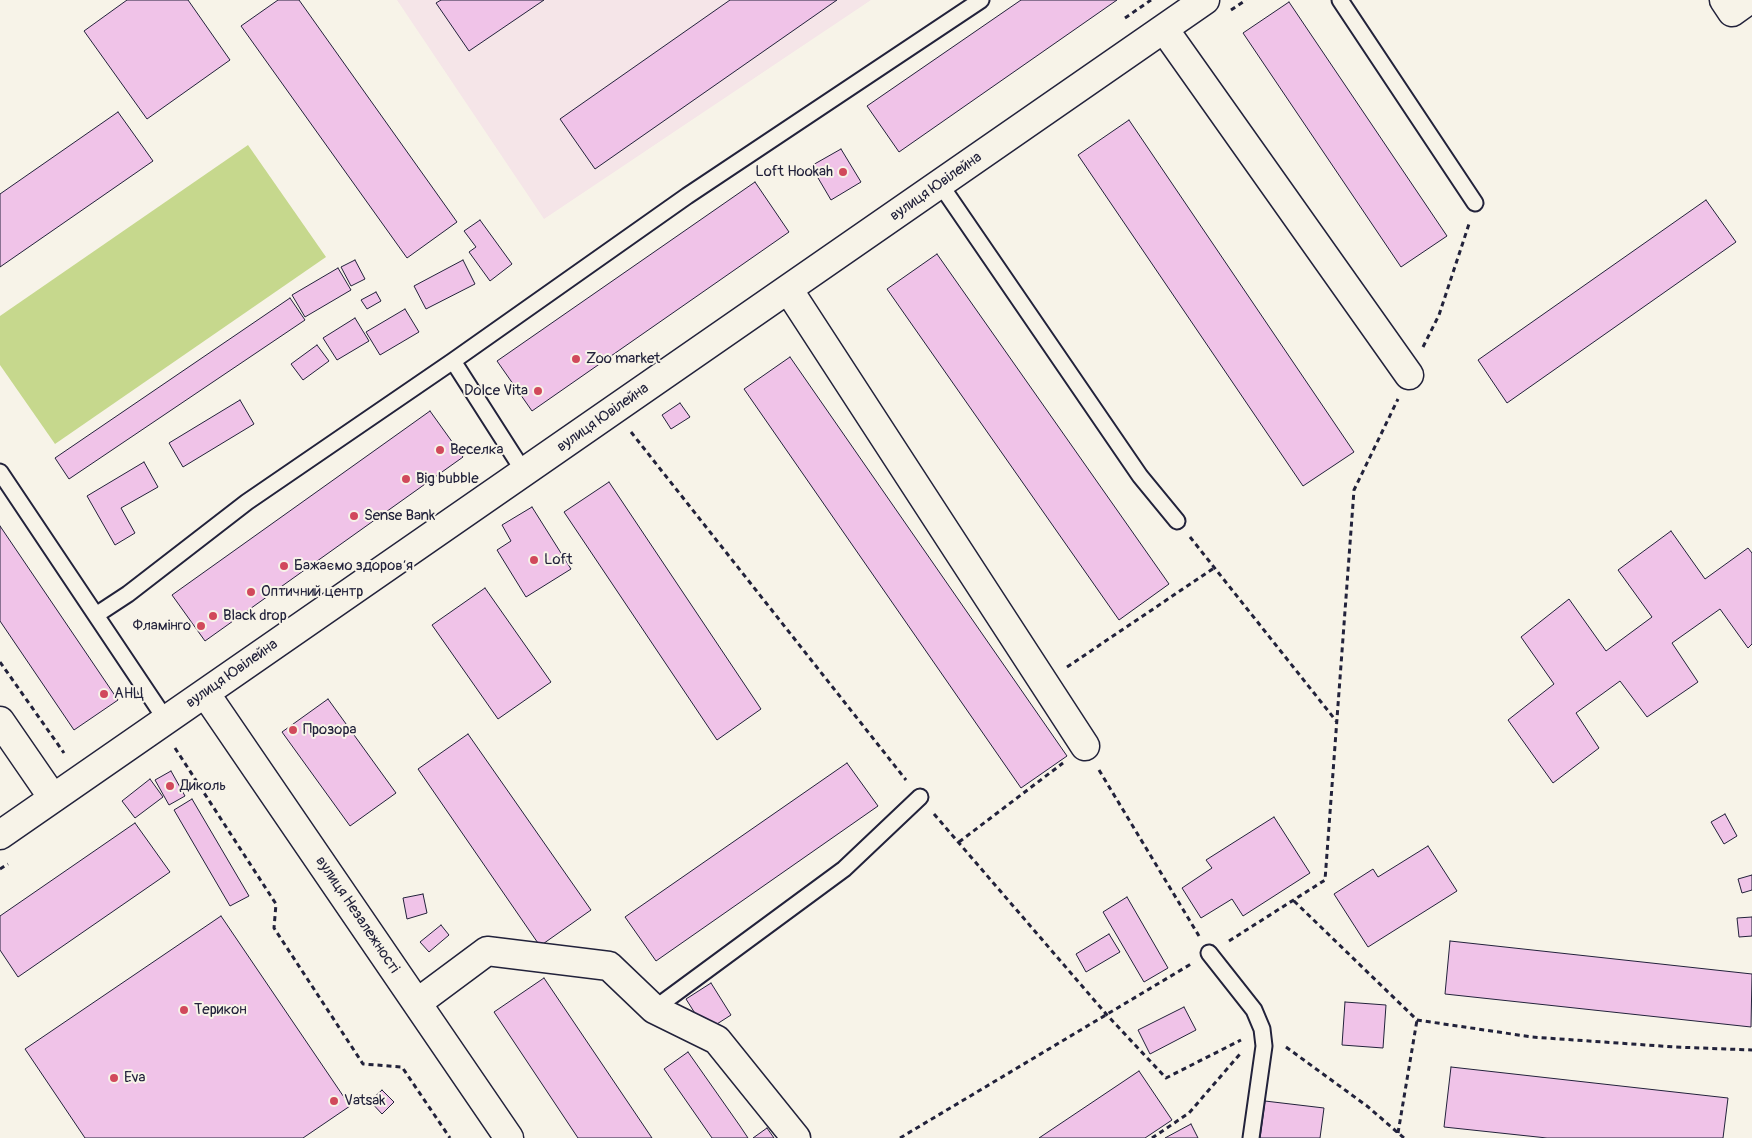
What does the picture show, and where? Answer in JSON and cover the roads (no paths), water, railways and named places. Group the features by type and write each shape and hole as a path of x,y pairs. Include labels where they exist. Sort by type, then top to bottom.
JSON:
{"street":[{"name":"вулиця Ювілейна","path":"0,835 1205,0"},
{"path":"1724,0 1732,12 1749,0"},
{"path":"1164,29 1409,375"},
{"path":"788,289 1085,746"},
{"name":"вулиця Незалежності","path":"204,693 509,1138"},
{"path":"0,721 53,798"},
{"path":"417,1003 487,951 609,966 654,1009 717,1040 796,1138"}],"lane":[{"path":"96,615 128,594 247,502 453,361 687,196 981,0"},
{"path":"1340,0 1475,203"},
{"path":"940,184 1140,476 1177,521"},
{"path":"453,361 524,472"},
{"path":"0,472 166,720"},
{"path":"654,1009 844,869 920,798"},
{"path":"1209,954 1254,1010 1262,1030 1264,1046 1251,1138"}],"place":[{"name":"Loft Hookah","path":"843,172"},
{"name":"Zoo market","path":"576,359"},
{"name":"Dolce Vita","path":"538,391"},
{"name":"Веселка","path":"440,450"},
{"name":"Big bubble","path":"406,479"},
{"name":"Sense Bank","path":"354,516"},
{"name":"Loft","path":"534,560"},
{"name":"Бажаємо здоровʼя","path":"284,566"},
{"name":"Оптичний центр","path":"251,592"},
{"name":"Black drop","path":"213,616"},
{"name":"Фламінго","path":"201,626"},
{"name":"АНЦ","path":"104,694"},
{"name":"Прозора","path":"293,730"},
{"name":"Диколь","path":"170,786"},
{"name":"Терикон","path":"184,1010"},
{"name":"Eva","path":"114,1078"},
{"name":"Vatsak","path":"334,1101"}]}
